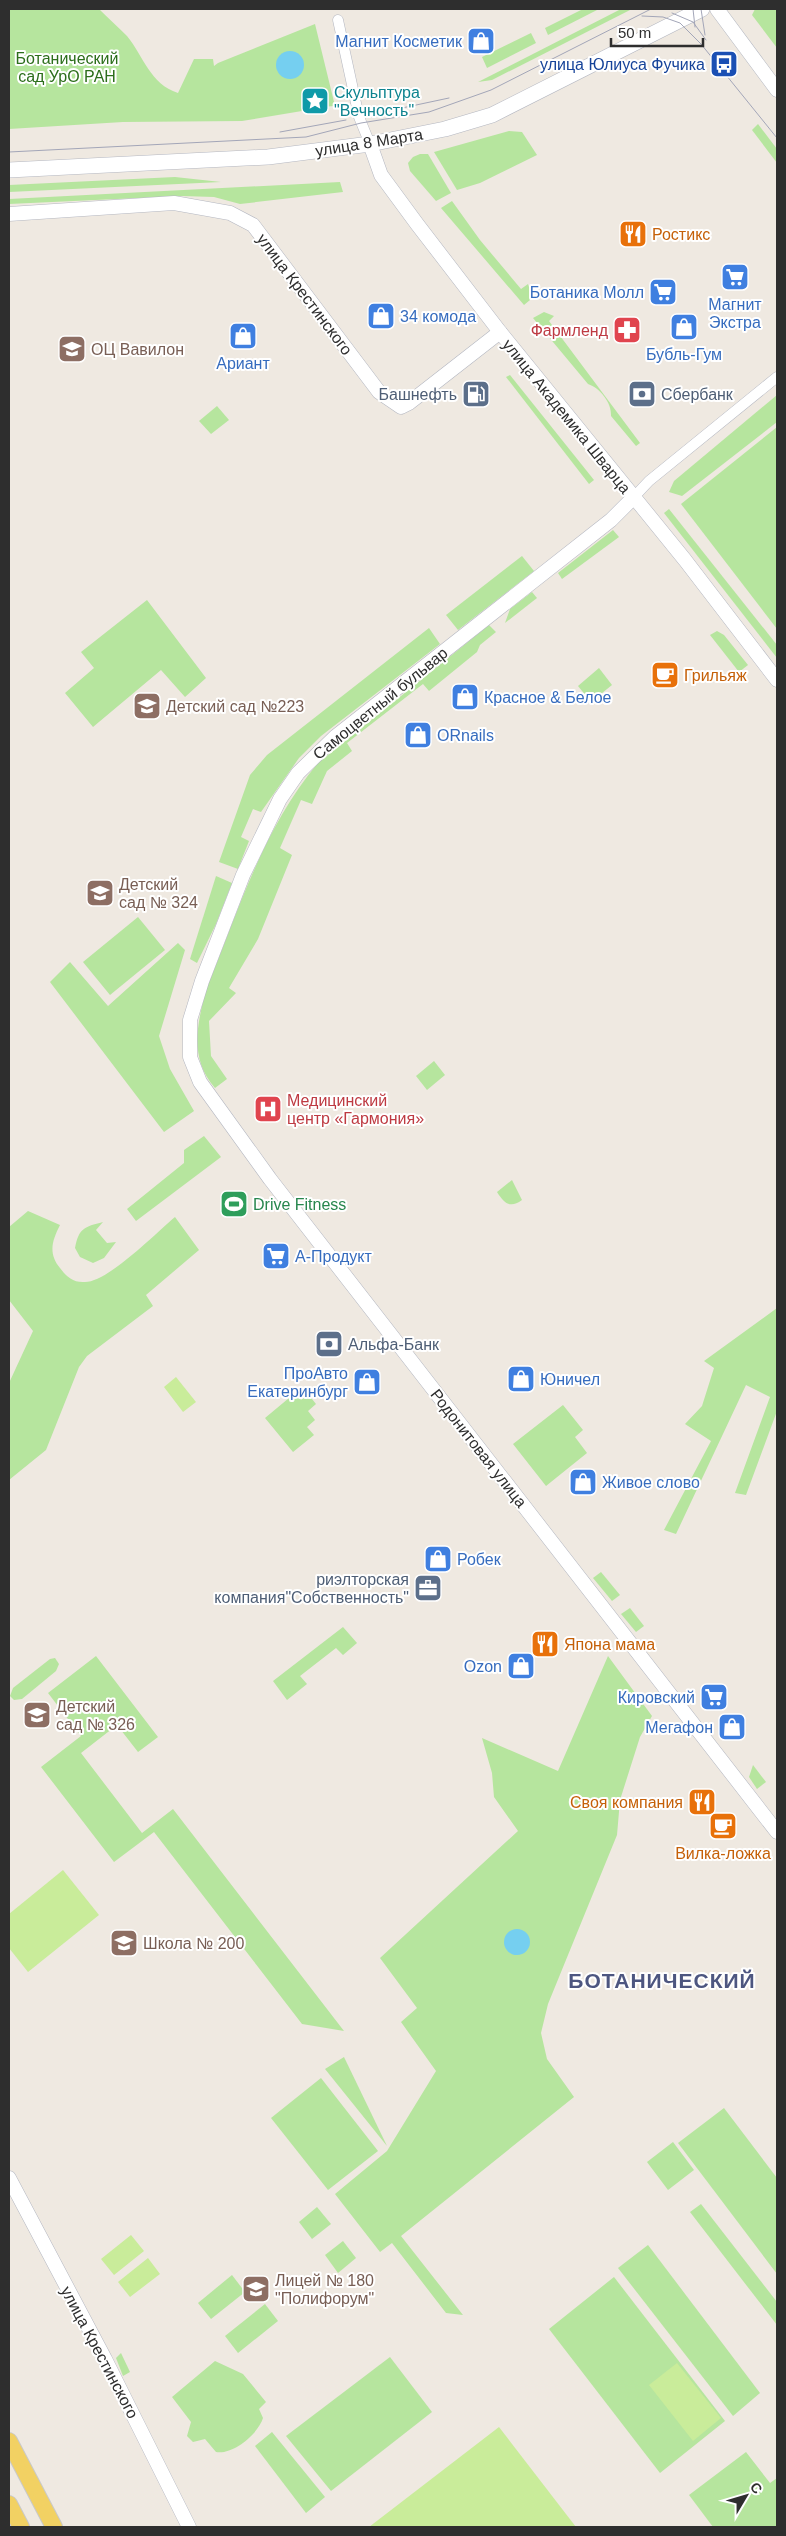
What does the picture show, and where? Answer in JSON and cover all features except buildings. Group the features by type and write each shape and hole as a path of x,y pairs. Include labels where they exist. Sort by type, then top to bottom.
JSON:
{"main road":[{"name":"улица 8 Марта","path":"9,170 268,156 370,144 445,129 492,115 702,9"},
{"path":"9,2441 54,2527"},
{"path":"9,2504 21,2527"}],"street":[{"path":"717,9 777,90"},
{"path":"338,20 359,117 370,144"},
{"name":"улица Академика Шварца","path":"370,144 381,175 500,332 685,560 777,680"},
{"name":"улица Крестинского","path":"9,214 174,203 230,213 252,225 379,392 401,407 409,403 500,332"},
{"path":"633,498 650,481 777,377"},
{"name":"Самоцветный бульвар","path":"190,1057 190,1020 202,981 243,875 280,799 298,773 335,737 611,520 633,498"},
{"name":"Родонитовая улица","path":"190,1057 200,1082 270,1179 777,1832"},
{"name":"улица Крестинского","path":"9,2178 189,2527"}],"green space":[{"name":"Ботанический сад УрО РАН","path":"9,9 99,9 127,36 154,77 168,89 178,93 194,59 213,59 214,66 315,24 335,106 303,108 308,110 242,121 123,122 9,129"},
{"path":"583,9 599,9 548,35 545,28"},
{"path":"621,9 632,9 492,80 478,82"},
{"path":"755,9 777,10 777,48 752,15"},
{"path":"531,33 536,43 487,68 482,57"},
{"path":"758,124 777,149 777,163 752,130"},
{"path":"509,131 522,132 537,155 480,183 457,190 434,152"},
{"path":"420,154 428,154 451,193 436,201 410,171 408,163 413,157"},
{"path":"175,177 221,182 9,192 9,185"},
{"path":"340,182 343,192 240,204 214,197 182,196 9,204 9,199"},
{"path":"452,201 480,240 521,289 528,284 531,293 530,300 524,305 441,208"},
{"path":"544,312 554,316 549,321 640,443 636,446 611,416 610,406 604,397 597,389 588,384 533,318"},
{"path":"510,375 594,480 589,484 506,377"},
{"path":"777,395 777,422 682,496 669,492 674,481"},
{"path":"217,406 229,420 211,434 199,421"},
{"path":"777,427 777,629 681,504"},
{"path":"669,509 777,645 777,658 664,513"},
{"path":"613,530 619,537 562,579 558,573"},
{"path":"522,556 534,571 458,630 446,615"},
{"path":"532,592 537,598 505,623 510,609"},
{"path":"147,600 206,678 185,697 161,670 93,727 65,693 94,668 81,652"},
{"path":"489,625 496,632 480,645 477,652 429,691 423,684 347,743 352,751 327,771 312,804 301,800 280,848 292,855 258,939 229,988 236,993 209,1021 211,1056 227,1079 215,1088 201,1065 198,1053 198,1028 206,990 253,872 282,815 318,763"},
{"path":"429,628 440,644 321,736 299,758 261,812 253,809 241,837 249,841 238,869 219,862 250,775 267,755"},
{"path":"717,631 724,635 748,665 739,672 710,635"},
{"path":"599,668 612,685 591,702 578,686"},
{"path":"216,876 232,883 216,924 197,963 190,959"},
{"path":"138,917 165,950 110,995 83,962"},
{"path":"178,943 185,950 159,1036 170,1069 194,1111 164,1132 50,982 70,962 108,1006"},
{"path":"434,1061 445,1075 427,1090 416,1076"},
{"path":"204,1136 221,1157 136,1221 127,1209 184,1163 184,1150"},
{"path":"512,1180 522,1200 518,1203 508,1204 497,1192"},
{"path":"28,1211 60,1225 52,1247 54,1257 56,1263 65,1274 77,1281 95,1280 119,1266 175,1217 199,1250 146,1295 153,1306 87,1356 79,1367 46,1450 9,1480 9,1383 33,1331 9,1300 9,1227"},
{"path":"103,1222 96,1230 107,1243 116,1242 104,1258 93,1263 80,1257 75,1248 78,1236 83,1229"},
{"path":"777,1308 777,1411 746,1495 735,1493 770,1397 746,1385 676,1534 664,1530 711,1441 685,1424 702,1406 714,1368 704,1361"},
{"path":"176,1377 196,1402 183,1412 164,1387"},
{"path":"295,1393 301,1400 308,1394 316,1404 308,1411 315,1420 307,1427 314,1435 293,1452 265,1418"},
{"path":"563,1405 583,1430 575,1437 587,1453 546,1486 513,1444"},
{"path":"601,1572 620,1595 612,1601 593,1578"},
{"path":"630,1608 644,1626 636,1632 621,1614"},
{"path":"343,1627 357,1643 343,1655 336,1648 300,1676 307,1684 287,1700 273,1681"},
{"path":"96,1656 158,1737 138,1752 117,1725 81,1753 142,1833 173,1809 344,2031 302,2024 154,1832 114,1862 41,1767 81,1736 48,1693"},
{"path":"608,1656 652,1716 640,1737 620,1800 617,1835 548,2004 541,2033 547,2059 574,2097 401,2236 463,2315 446,2313 392,2243 380,2252 335,2194 387,2151 436,2071 401,2022 417,2008 380,1958 518,1831 494,1797 492,1773 482,1738 558,1771"},
{"path":"55,1658 59,1664 56,1671 22,1699 14,1700 10,1696 13,1688 50,1659"},
{"path":"753,1765 766,1782 757,1789 749,1777"},
{"path":"63,1870 99,1915 28,1972 9,1948 9,1914"},
{"path":"344,2057 387,2146 325,2069"},
{"path":"321,2078 378,2151 328,2190 271,2118"},
{"path":"724,2108 777,2178 777,2274 678,2143"},
{"path":"673,2142 694,2170 668,2190 647,2162"},
{"path":"701,2204 777,2302 777,2325 690,2212"},
{"path":"317,2207 331,2224 312,2239 299,2222"},
{"path":"131,2235 144,2251 114,2275 101,2259"},
{"path":"343,2241 356,2258 338,2273 325,2255"},
{"path":"648,2245 760,2393 733,2416 618,2268"},
{"path":"148,2258 160,2274 130,2297 118,2282"},
{"path":"232,2275 245,2292 211,2319 198,2303"},
{"path":"614,2277 725,2421 660,2473 549,2329"},
{"path":"265,2304 278,2321 238,2353 225,2336"},
{"path":"121,2353 130,2372 123,2376 116,2358"},
{"path":"390,2357 432,2412 331,2491 286,2436"},
{"path":"215,2361 243,2374 266,2402 259,2409 263,2418 250,2437 237,2447 223,2452 216,2452 205,2439 193,2442 187,2436 191,2422 172,2397"},
{"path":"677,2363 721,2418 693,2441 649,2385"},
{"path":"499,2427 576,2527 369,2527"},
{"path":"272,2432 325,2497 306,2513 255,2446"},
{"path":"746,2452 770,2483 777,2478 777,2527 713,2527 689,2495"}],"water":[{"path":"290,51 300,55 304,65 300,75 290,79 280,75 276,65 280,55"},
{"path":"517,1929 526,1933 530,1942 526,1951 517,1955 508,1951 504,1942 508,1933"}],"tram line":[{"path":"9,152 306,137 361,123 429,112 491,90 651,9"},
{"path":"693,9 695,27"},
{"path":"701,9 705,35"},
{"path":"672,13 693,22 706,40"},
{"path":"642,16 663,17 680,23 701,44 777,138"},
{"path":"388,111 449,98"},
{"path":"280,132 346,120"}],"place":[{"name":"Магнит Косметик","path":"481,41"},
{"name":"улица Юлиуса Фучика","path":"724,64"},
{"name":"Скульптура \"Вечность\"","path":"315,101"},
{"name":"Ростикс","path":"633,234"},
{"name":"Магнит Экстра","path":"735,277"},
{"name":"Ботаника Молл","path":"663,292"},
{"name":"34 комода","path":"381,316"},
{"name":"Бубль-Гум","path":"684,327"},
{"name":"Фармленд","path":"627,330"},
{"name":"Ариант","path":"243,336"},
{"name":"ОЦ Вавилон","path":"72,349"},
{"name":"Башнефть","path":"476,394"},
{"name":"Сбербанк","path":"642,394"},
{"name":"Грильяж","path":"665,675"},
{"name":"Красное & Белое","path":"465,697"},
{"name":"Детский сад №223","path":"147,706"},
{"name":"ORnails","path":"418,735"},
{"name":"Детский сад № 324","path":"100,893"},
{"name":"Медицинский центр «Гармония»","path":"268,1109"},
{"name":"Drive Fitness","path":"234,1204"},
{"name":"А-Продукт","path":"276,1256"},
{"name":"Альфа-Банк","path":"329,1344"},
{"name":"Юничел","path":"521,1379"},
{"name":"ПроАвто Екатеринбург","path":"367,1382"},
{"name":"Живое слово","path":"583,1482"},
{"name":"Робек","path":"438,1559"},
{"name":"риэлторская компания\"Собственность\"","path":"428,1588"},
{"name":"Япона мама","path":"545,1644"},
{"name":"Ozon","path":"521,1666"},
{"name":"Кировский","path":"714,1697"},
{"name":"Детский сад № 326","path":"37,1715"},
{"name":"Мегафон","path":"732,1727"},
{"name":"Своя компания","path":"702,1802"},
{"name":"Вилка-ложка","path":"723,1826"},
{"name":"Школа № 200","path":"124,1943"},
{"name":"Лицей № 180 \"Полифорум\"","path":"256,2289"}],"district":[{"name":"БОТАНИЧЕСКИЙ","path":"662,1981"}]}
